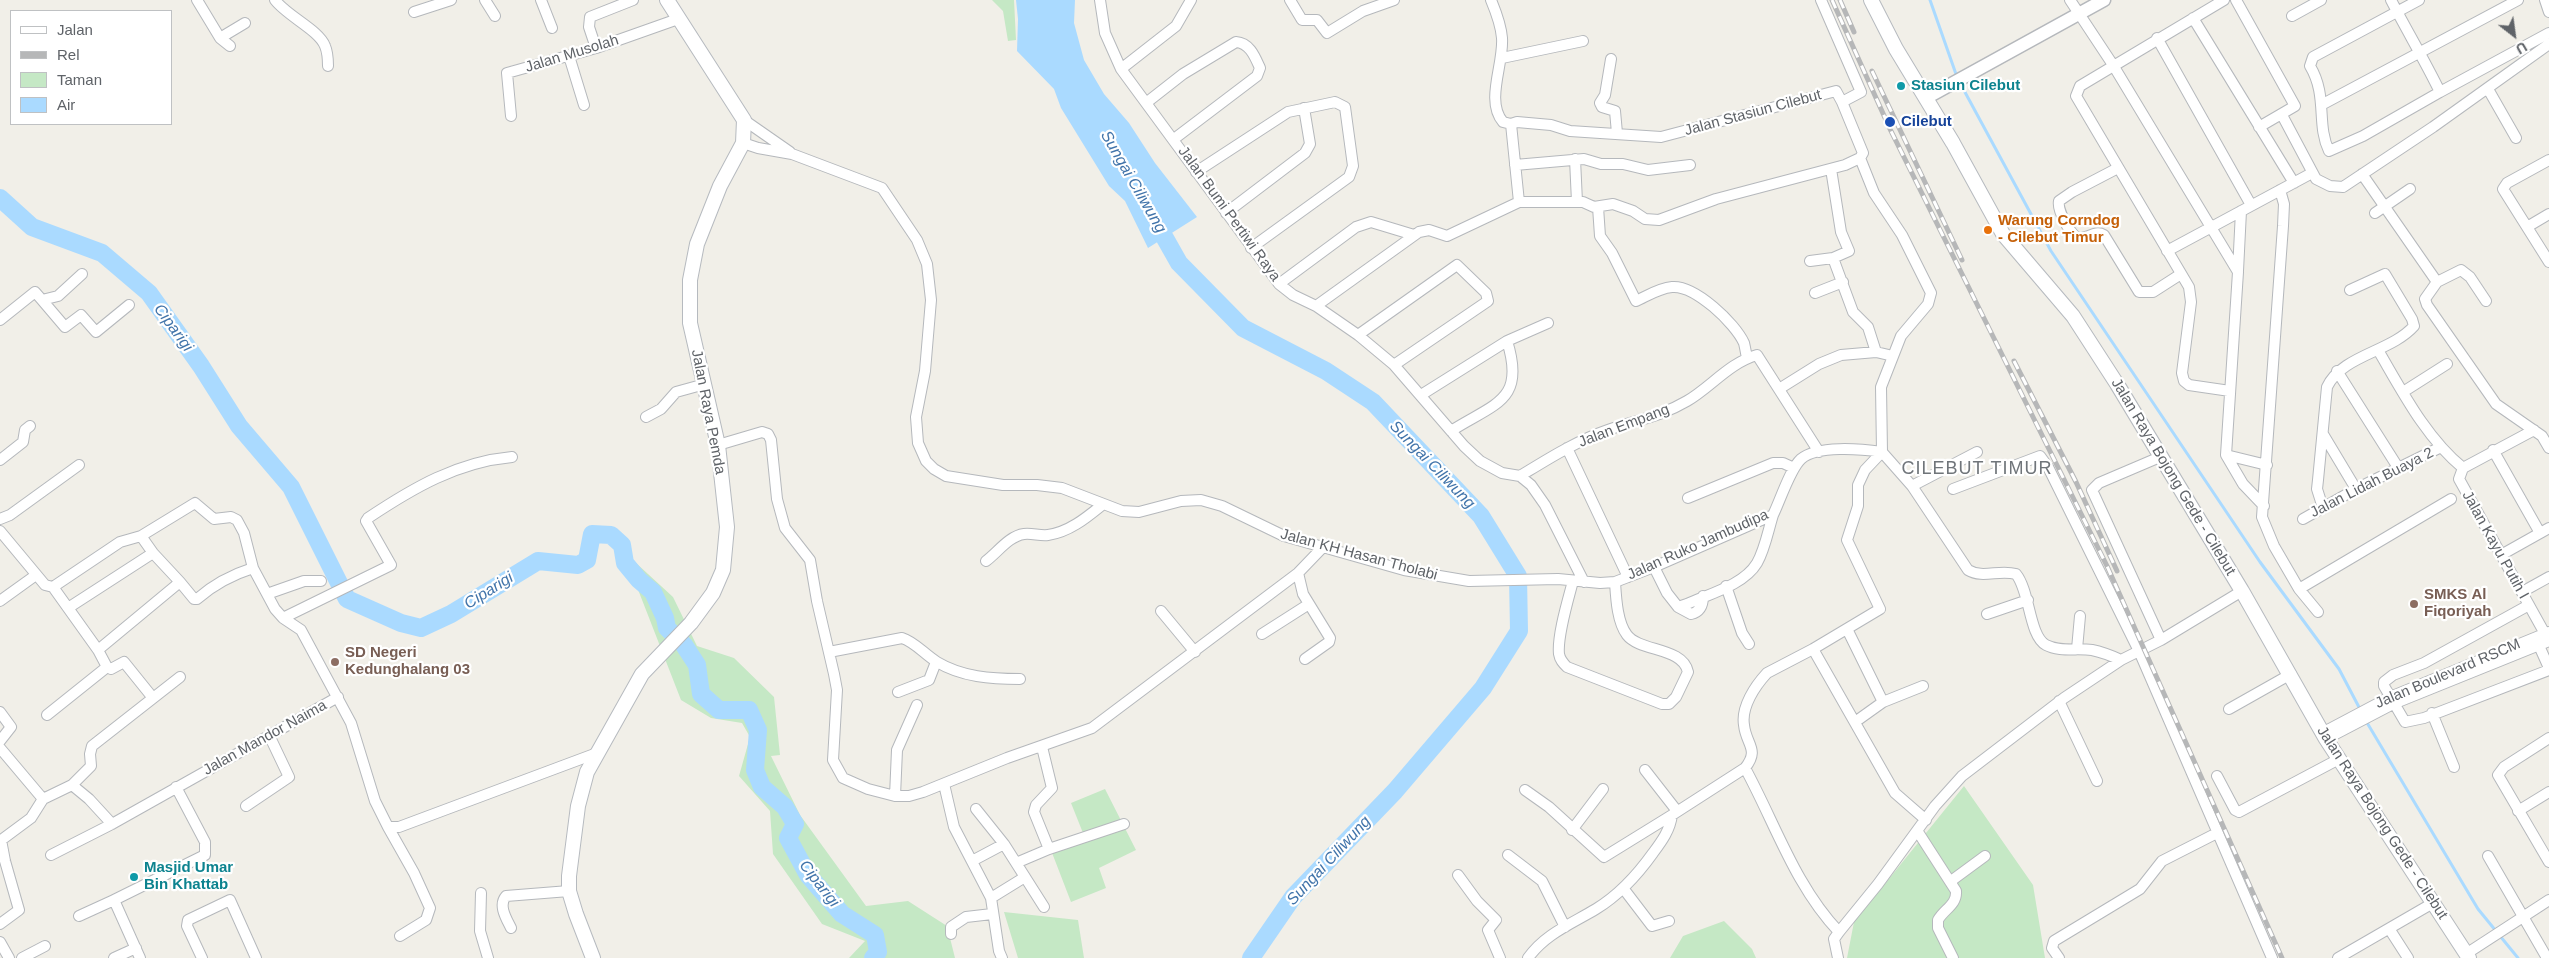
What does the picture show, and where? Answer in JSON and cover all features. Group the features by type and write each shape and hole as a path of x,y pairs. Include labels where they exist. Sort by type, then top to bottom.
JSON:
{"main road":[{"path":"667,0 744,120"},
{"name":"Jalan Raya Bojong Gede - Cilebut","path":"1871,0 1896,48 2003,234 2073,316 2242,592 2291,674 2324,736 2467,956"},
{"name":"Jalan Raya Pemda","path":"593,958 569,891 569,876 578,806 587,772 642,674 691,623 713,593 723,570 727,527 718,445 690,323 690,280 697,244 720,186 744,143 744,120"}],"street":[{"path":"197,0 220,38 230,46"},
{"path":"275,0 282,9 322,40 327,50 328,66"},
{"path":"414,12 451,0"},
{"path":"485,0 495,16"},
{"path":"541,0 552,28"},
{"path":"596,48 589,26 590,17 633,0"},
{"name":"Jalan Bumi Pertiwi Raya","path":"1100,0 1106,34 1121,69 1279,284 1293,295 1316,306 1358,335 1394,365 1480,461 1502,472 1520,476 1532,486 1545,505 1584,582"},
{"path":"1121,69 1176,26 1191,0"},
{"path":"1290,0 1302,20 1317,20 1327,33 1363,11 1394,0"},
{"path":"1491,0 1500,28 1502,58 1494,108 1503,122 1551,125 1570,131 1617,133 1615,111 1602,107 1600,104 1605,96 1611,59"},
{"name":"Jalan Stasiun Cilebut","path":"1617,133 1661,137 1836,91 1842,102 1862,92 1821,0"},
{"path":"2070,0 2113,65 2238,272"},
{"path":"1926,98 2104,0"},
{"path":"2224,0 2157,38 2080,86 2076,96 2189,287 2191,302 2182,373 2184,381 2188,384 2230,391"},
{"path":"2236,0 2294,101 2295,106 2259,127"},
{"path":"2292,16 2321,0"},
{"path":"2391,0 2440,92"},
{"path":"2419,0 2313,57 2310,66 2318,80 2329,151 2363,136 2549,33"},
{"path":"2323,104 2518,0"},
{"path":"2544,0 2549,12"},
{"path":"2193,18 2294,183"},
{"name":"Jalan Musolah","path":"511,116 507,73 596,48 678,19"},
{"path":"220,38 245,24"},
{"path":"2157,38 2251,206"},
{"path":"1502,58 1583,41"},
{"path":"1146,103 1183,74 1236,42 1250,49 1260,68 1257,76 1174,139"},
{"path":"2282,115 2312,173 2321,182 2338,188 2362,174 2549,44"},
{"path":"569,56 584,105"},
{"path":"2488,88 2516,138"},
{"path":"1196,172 1288,112 1336,102 1345,107 1352,172 1349,177 1252,248"},
{"path":"1316,306 1414,235 1429,230 1447,236 1519,202 1577,202 1598,206 1613,204 1633,211 1645,219 1659,220 1716,199 1831,169 1860,158 1863,153 1842,102"},
{"path":"1226,212 1305,153 1310,144 1304,108"},
{"name":"Jalan KH Hasan Tholabi","path":"744,120 792,154"},
{"path":"1511,124 1519,202"},
{"name":"Jalan KH Hasan Tholabi","path":"744,143 758,148 792,154 882,188 917,240 926,264 931,300 925,371 916,417 918,443 926,461 934,469 946,476 1003,485 1037,485 1062,488 1102,505 1122,511 1139,512 1180,501 1201,500 1222,506 1284,536 1404,570 1469,581 1558,579"},
{"path":"1860,158 1874,193 1902,236 1931,293 1928,304 1901,336 1881,387 1882,452 1912,486 1968,570 1975,574 2002,572 2016,574 2022,582 2039,640 2050,647 2092,650 2121,660"},
{"path":"1515,165 1575,159 1584,159 1601,164 1623,164 1648,170 1690,165"},
{"path":"1575,159 1577,202"},
{"path":"2549,160 2507,183 2503,189 2549,262"},
{"path":"2118,168 2072,192 2059,201 2060,211 2069,228 2076,237 2080,238 2094,233 2104,235 2139,292 2153,292 2182,274"},
{"path":"1810,261 1833,258 1849,252 1841,232 1831,169"},
{"path":"2167,251 2312,173"},
{"path":"2362,174 2437,282"},
{"path":"2375,213 2410,189"},
{"path":"2280,190 2284,204 2283,226 2262,516 2274,546 2299,589 2318,612"},
{"path":"1598,206 1600,236 1612,253 1636,301 1662,288 1675,286 1697,296 1712,306 1727,320 1743,342 1747,358 1757,356 1819,452"},
{"path":"2241,212 2226,455 2243,484 2264,506"},
{"path":"2527,227 2549,214"},
{"path":"1279,284 1356,227 1371,222 1414,235"},
{"path":"1833,258 1853,312 1868,327 1876,352"},
{"path":"1358,335 1457,265 1486,293 1488,301 1394,365"},
{"path":"2486,301 2470,277 2461,270 2437,282 2425,298 2427,305 2496,404 2542,432 2549,448"},
{"path":"2323,508 2317,489 2327,387 2337,371 2378,350 2414,326 2412,319 2384,273 2350,290"},
{"path":"42,300 58,296 82,274"},
{"path":"1814,293 1843,282"},
{"path":"0,320 35,292 65,327 80,315 96,332 129,305"},
{"path":"1421,395 1507,341 1548,323"},
{"path":"1451,430 1509,392 1514,376 1512,356 1507,341"},
{"path":"2378,350 2403,392 2441,447 2463,468 2493,450 2542,432"},
{"path":"1779,389 1818,364 1841,355 1876,352 1893,356"},
{"name":"Jalan Empang","path":"1520,476 1567,448 1608,430 1650,419 1687,401 1747,358"},
{"path":"2403,392 2447,364"},
{"path":"2337,371 2399,469"},
{"path":"646,417 661,409 676,392 705,384"},
{"path":"0,460 23,442 25,430 30,426"},
{"path":"718,445 762,432 768,434 771,440 777,500 785,528 810,560 837,690 832,760 843,778 868,789 895,796 910,796 1007,758 1092,728 1298,573 1323,547"},
{"path":"2323,434 2356,489"},
{"name":"Jalan Lidah Buaya 2","path":"2303,519 2356,489 2441,447"},
{"path":"1567,448 1628,577"},
{"path":"1688,498 1773,463 1783,463 1794,468 1800,459 1819,452 1850,449 1882,452"},
{"path":"2493,450 2545,531 2501,555"},
{"path":"1525,790 1549,807 1604,858 1745,768 1753,753 1743,723 1753,689 1767,674 1813,650 1880,608 1847,540 1858,506 1858,485 1864,470 1882,452"},
{"path":"1912,486 1977,452"},
{"path":"2226,455 2267,465"},
{"path":"1953,489 2040,456 2061,492 2139,651 2272,958"},
{"path":"284,618 389,567 391,563 366,521 368,518 403,494 444,473 492,459 512,457"},
{"path":"2160,457 2099,483 2092,490 2161,640"},
{"path":"0,519 10,515 79,465"},
{"name":"Jalan Ruko Jambudipa","path":"1558,579 1584,582 1615,582 1773,515 1794,468"},
{"name":"Jalan Kayu Putih I","path":"2463,468 2459,479 2529,605 2544,638 2549,669"},
{"path":"2299,589 2451,500"},
{"path":"53,587 120,542 141,536 195,503 214,519 231,517 237,520 244,532 253,568 274,609 302,630 338,697"},
{"path":"986,561 1015,537 1024,534 1046,536 1060,532 1086,519 1102,505"},
{"path":"1654,567 1678,607 1741,579 1756,565 1773,515"},
{"path":"0,532 4,543 45,585 53,587 98,650 107,667 111,669 124,662 153,698"},
{"path":"141,536 153,553 194,599 197,599 212,586 231,576 253,568"},
{"path":"68,608 153,553"},
{"path":"1298,573 1303,594 1330,638 1329,642 1305,659"},
{"path":"0,601 36,575"},
{"path":"2522,592 2549,578"},
{"path":"267,594 304,581 321,581"},
{"path":"1573,581 1561,636 1559,654 1561,661 1567,667 1662,704 1669,704 1676,697 1688,672 1687,668 1680,658 1627,636 1622,626 1615,582"},
{"path":"98,650 180,582"},
{"path":"1726,586 1742,633 1749,644"},
{"path":"1838,958 1834,939 1838,932 1962,776 2059,701 2121,660 2161,640 2242,592"},
{"path":"1988,614 2028,600"},
{"path":"1262,634 1309,604"},
{"path":"2529,605 2424,663 2393,675 2384,682 2384,686 2405,722 2414,722 2432,713 2549,669"},
{"path":"1160,611 1195,652"},
{"path":"2077,649 2080,616"},
{"path":"1847,629 1883,702"},
{"path":"829,652 902,638 910,640 936,662 960,673 992,679 1020,679"},
{"name":"Jalan Boulevard RSCM","path":"2324,736 2343,728 2392,701 2544,638"},
{"path":"1813,650 1837,695 1855,722 1895,793 1926,820"},
{"path":"898,692 929,680 936,662"},
{"path":"47,715 107,667"},
{"path":"2229,709 2291,674"},
{"path":"0,924 19,910 1,840 31,818 43,798 73,784 88,771 91,766 90,754 92,746 180,677"},
{"path":"1855,722 1883,702 1912,688 1924,686"},
{"name":"Jalan Mandor Naima","path":"51,855 112,824 269,734 338,697 351,723 375,801 414,873 430,908 426,920 400,936"},
{"path":"2059,701 2097,781"},
{"path":"895,796 897,750 917,705"},
{"path":"0,712 11,727 0,741"},
{"path":"2432,713 2454,767"},
{"path":"246,806 289,777 269,734"},
{"path":"2549,738 2504,767 2498,775 2518,811 2545,845 2549,862"},
{"path":"1042,747 1052,788 1036,805 1034,812 1048,849"},
{"path":"0,748 43,798"},
{"path":"388,827 399,827 597,753"},
{"path":"2217,776 2235,810 2239,812 2339,760"},
{"path":"1745,768 1788,856 1823,913 1838,932"},
{"path":"1645,770 1674,813"},
{"path":"73,784 112,824"},
{"path":"944,784 954,827 991,898 992,914 1002,958"},
{"path":"79,916 205,855 205,842 176,787"},
{"path":"1572,830 1603,789"},
{"path":"2518,811 2549,792"},
{"path":"976,808 1004,844 1044,907"},
{"path":"1528,958 1543,940 1597,908 1623,888 1659,845 1674,813"},
{"path":"1016,863 1048,849 1124,824"},
{"path":"1918,832 1951,882 1956,898 1938,920 1938,928 1954,958"},
{"path":"2059,958 2052,948 2054,941 2140,889 2162,861 2217,833"},
{"path":"972,861 1004,844"},
{"path":"1508,855 1542,881 1565,927"},
{"path":"1951,882 1985,856"},
{"path":"2488,856 2522,917 2548,957"},
{"path":"1458,875 1477,902 1496,920 1488,930 1500,958"},
{"path":"991,898 1025,877"},
{"path":"1623,888 1652,926 1669,921"},
{"path":"510,928 502,907 506,896 569,891"},
{"path":"482,893 480,931 488,958"},
{"path":"114,900 138,953 114,958"},
{"path":"202,958 187,926 188,920 230,900 256,958"},
{"path":"2467,956 2549,900"},
{"path":"2338,958 2390,930 2433,903"},
{"path":"951,934 951,927 960,919 992,914"},
{"path":"2390,930 2408,958"},
{"path":"0,942 9,958"},
{"path":"22,958 45,946"}],"green space":[{"path":"992,0 1014,0 1016,40 1008,41 1003,11"},
{"path":"623,551 673,597 697,646 734,658 774,697 780,755 771,756 800,815 866,906 908,901 947,926 955,958 849,958 865,941 822,924 773,854 770,811 739,776 750,737 742,723 711,718 681,700"},
{"path":"1964,786 2033,885 2045,958 1847,958 1854,922"},
{"path":"1105,789 1136,850 1099,868 1106,888 1071,902 1049,845 1083,833 1071,803"},
{"path":"1004,912 1078,920 1084,958 1018,958"},
{"path":"1724,921 1752,949 1756,958 1670,958 1683,936"}],"water":[{"path":"1016,0 1075,0 1074,23 1084,60 1104,94 1129,123 1155,163 1197,217 1148,248 1125,201 1109,186 1061,108 1054,89 1017,51 1018,19"}],"waterway":[{"path":"1930,0 1957,77"},
{"path":"1960,83 2051,251 2260,562 2339,669 2361,711"},
{"name":"Ciparigi","path":"0,198 32,227 102,253 149,293 201,366 239,426 291,487 347,599 401,623 421,628 451,614 538,561 578,565 587,560 592,534 611,535 622,545 625,563 639,580 653,592 665,618 667,628 684,645 697,665 701,694 719,710 749,710 758,730 755,770 762,787 785,807 795,824 788,838 808,875 842,914 875,935 878,952 873,958"},
{"name":"Sungai Ciliwung","path":"1153,217 1179,263 1243,328 1326,371 1373,402 1481,516 1518,576 1519,631 1483,688 1395,791 1293,897 1251,958"},
{"path":"2366,721 2478,909 2518,958"}],"railway":[{"path":"1832,0 1890,129 2107,566 2282,958"},
{"path":"1840,0 1854,32"},
{"path":"1872,71 1962,260"},
{"path":"2014,361 2076,482 2117,571"}],"place":[{"name":"Stasiun Cilebut","path":"1901,86"},
{"name":"Cilebut","path":"1890,122"},
{"name":"Warung Corndog - Cilebut Timur","path":"1988,230"},
{"name":"SMKS Al Fiqoriyah","path":"2414,604"},
{"name":"SD Negeri Kedunghalang 03","path":"335,662"},
{"name":"Masjid Umar Bin Khattab","path":"134,877"}],"district":[{"name":"CILEBUT TIMUR","path":"1977,469"}]}
